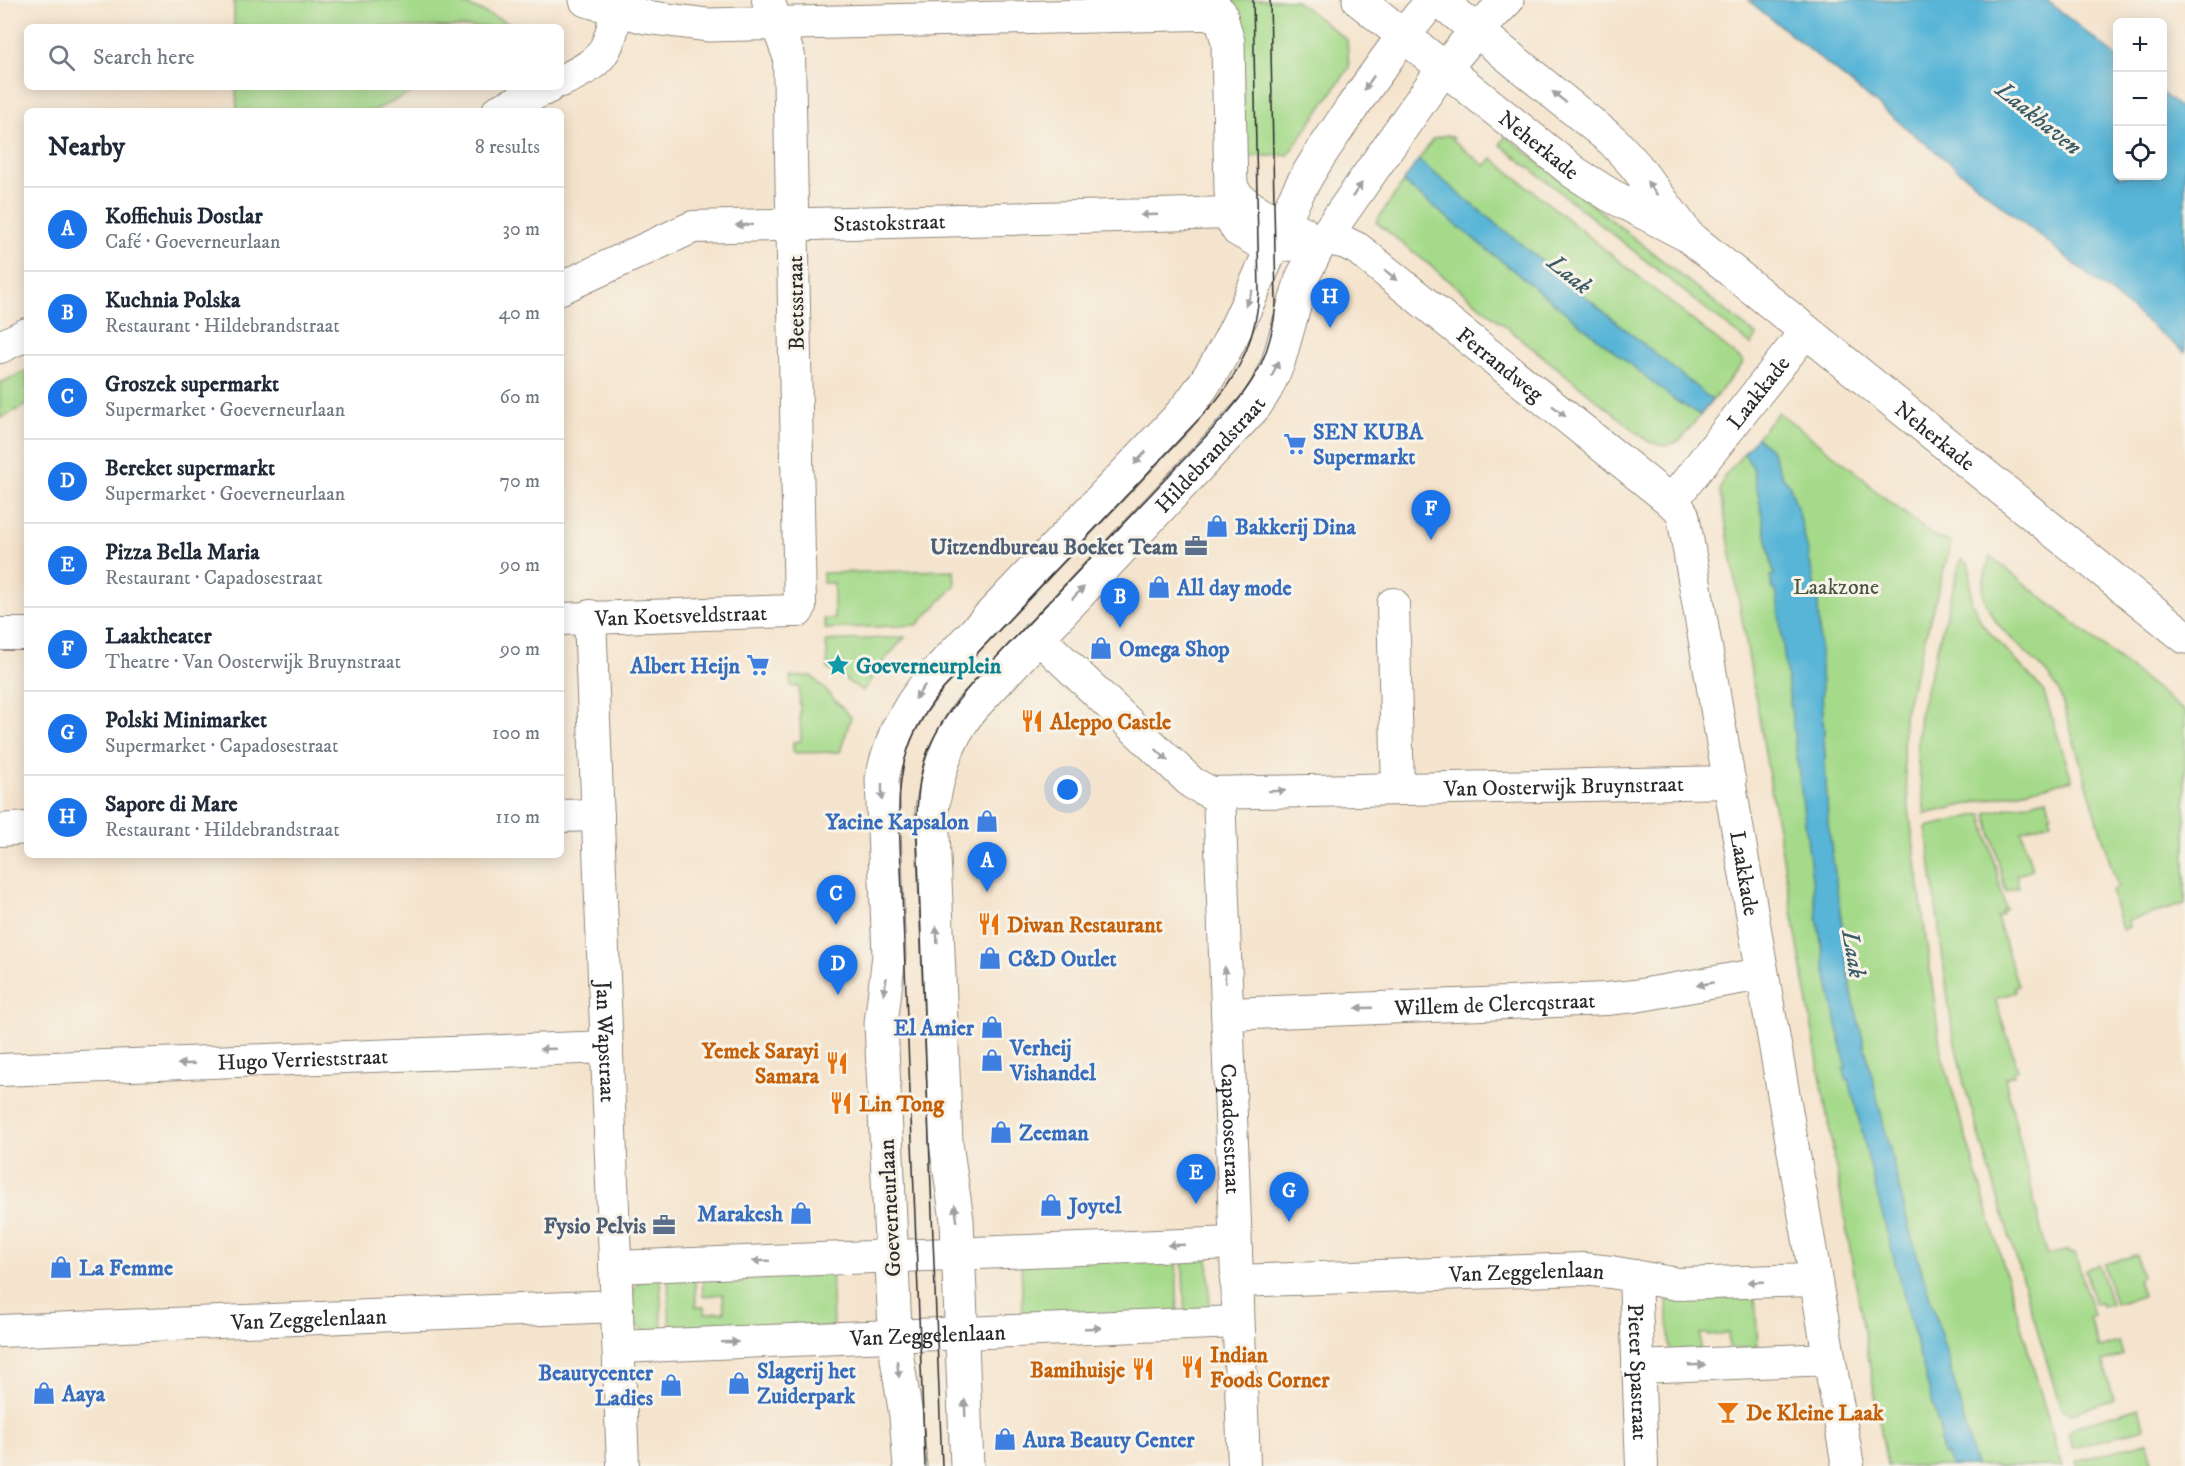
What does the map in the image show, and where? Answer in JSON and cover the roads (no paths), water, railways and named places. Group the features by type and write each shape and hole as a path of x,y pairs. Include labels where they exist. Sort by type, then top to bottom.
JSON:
{"street":[{"name":"Neherkade","path":"1359,0 1592,184 1687,235 2185,637"},
{"name":"Hildebrandstraat","path":"895,735 928,681 1177,418 1204,386 1227,347 1277,234 1317,159 1403,36 1433,0"},
{"name":"Neherkade","path":"1439,0 1613,141 1635,165 1687,235"},
{"name":"Hildebrandstraat","path":"1037,636 1255,406 1278,363 1302,278 1324,238 1444,69 1477,30 1507,0"},
{"path":"564,80 587,68 603,53 609,41 601,5 645,17 698,24 772,12 1220,6 1228,42 1232,200 1235,225 1243,233 1258,241 1277,234 1324,238"},
{"name":"Beetsstraat","path":"772,12 789,56 801,567 799,609"},
{"path":"504,108 543,90"},
{"name":"Stastokstraat","path":"564,287 689,227 793,224 1232,200"},
{"name":"Ferrandweg","path":"1324,238 1346,243 1358,249 1671,502"},
{"name":"Laakkade","path":"1806,331 1671,502 1683,515 1848,1466"},
{"path":"0,347 24,335"},
{"path":"1393,604 1398,789"},
{"name":"Van Koetsveldstraat","path":"576,618 799,609"},
{"name":"Jan Wapstraat","path":"576,618 598,815 623,1466"},
{"path":"0,634 24,634"},
{"path":"967,1466 957,1220 945,1143 932,809 944,755 953,734 971,709 1037,636"},
{"name":"Van Oosterwijk Bruynstraat","path":"1037,636 1192,783 1204,791 1219,793 1730,782"},
{"name":"Goeverneurlaan","path":"895,735 886,762 882,796 889,955 881,1024 895,1336 910,1466"},
{"name":"Capadosestraat","path":"1219,793 1244,1466"},
{"path":"564,816 598,815"},
{"path":"0,830 24,828"},
{"name":"Willem de Clercqstraat","path":"1227,1014 1606,999 1762,974"},
{"name":"Hugo Verrieststraat","path":"0,1070 607,1047"},
{"path":"615,1267 1235,1243"},
{"name":"Van Zeggelenlaan","path":"1236,1281 1582,1269 1677,1284 1815,1280"},
{"name":"Pieter Spastraat","path":"1635,1276 1642,1466"},
{"name":"Van Zeggelenlaan","path":"0,1331 617,1306"},
{"name":"Van Zeggelenlaan","path":"619,1347 1238,1322"},
{"path":"1638,1368 1829,1359"}],"water":[{"name":"Laakhaven","path":"1748,0 2046,0 2113,54 2113,180 2167,180 2167,97 2185,112 2185,353"},
{"path":"1418,160 1712,400 1700,415 1676,401 1403,182"},
{"path":"1757,437 1772,451 1782,476 1789,484 1799,513 1808,552 1818,603 1828,823 1851,990 1909,1228 1950,1365 1975,1466 1950,1466 1947,1454 1943,1455 1939,1440 1942,1439 1849,1079 1845,1079 1843,1068 1846,1067 1817,918 1776,590 1773,590 1770,576 1774,575 1753,469 1744,453"}],"tram line":[{"path":"925,1466 899,818 904,765 914,734 932,703 944,688 1215,402 1240,364 1255,322 1259,292 1253,0"},
{"path":"942,1466 917,834 917,809 922,768 935,734 958,700 1225,416 1246,390 1261,365 1274,322 1276,304 1270,0"}],"place":[{"name":"Sapore di Mare","path":"1330,328"},
{"name":"SEN KUBA Supermarkt","path":"1295,444"},
{"name":"Bakkerij Dina","path":"1217,526"},
{"name":"Laaktheater","path":"1431,540"},
{"name":"Uitzendbureau Boeket Team","path":"1196,546"},
{"name":"All day mode","path":"1159,587"},
{"name":"Kuchnia Polska","path":"1120,628"},
{"name":"Omega Shop","path":"1101,648"},
{"name":"Albert Heijn","path":"758,665"},
{"name":"Goeverneurplein","path":"838,665"},
{"name":"Aleppo Castle","path":"1032,721"},
{"name":"Yacine Kapsalon","path":"987,821"},
{"name":"Koffiehuis Dostlar","path":"987,892"},
{"name":"Diwan Restaurant","path":"989,924"},
{"name":"Groszek supermarkt","path":"836,925"},
{"name":"C&D Outlet","path":"990,958"},
{"name":"Bereket supermarkt","path":"838,995"},
{"name":"El Amier","path":"992,1027"},
{"name":"Verheij Vishandel","path":"992,1060"},
{"name":"Yemek Sarayi Samara","path":"837,1063"},
{"name":"Lin Tong","path":"841,1103"},
{"name":"Zeeman","path":"1001,1132"},
{"name":"Pizza Bella Maria","path":"1196,1204"},
{"name":"Joytel","path":"1051,1205"},
{"name":"Marakesh","path":"801,1213"},
{"name":"Polski Minimarket","path":"1289,1222"},
{"name":"Fysio Pelvis","path":"664,1225"},
{"name":"La Femme","path":"61,1267"},
{"name":"Indian Foods Corner","path":"1192,1367"},
{"name":"Bamihuisje","path":"1143,1369"},
{"name":"Slagerij het Zuiderpark","path":"739,1383"},
{"name":"Beautycenter Ladies","path":"671,1385"},
{"name":"Aaya","path":"44,1393"},
{"name":"De Kleine Laak","path":"1728,1412"},
{"name":"Aura Beauty Center","path":"1005,1439"}],"water label":[{"name":"Laak","path":"1570,274"},
{"name":"Laak","path":"1854,954"}],"park label":[{"name":"Laakzone","path":"1836,586"}]}
